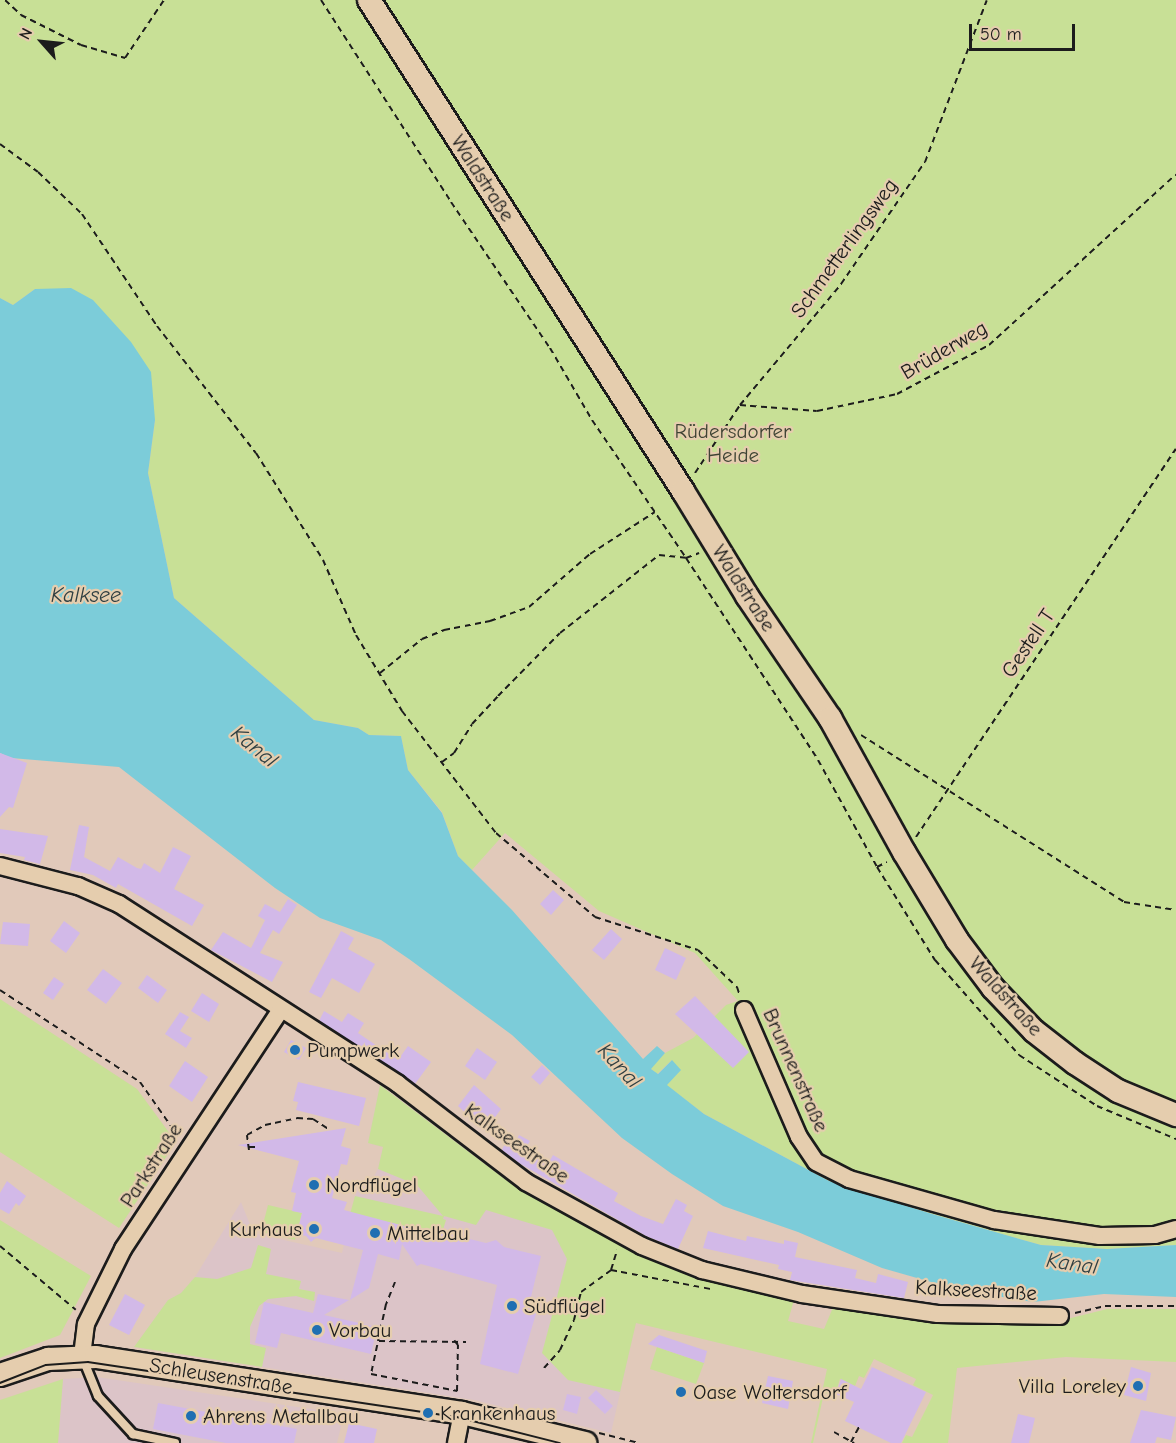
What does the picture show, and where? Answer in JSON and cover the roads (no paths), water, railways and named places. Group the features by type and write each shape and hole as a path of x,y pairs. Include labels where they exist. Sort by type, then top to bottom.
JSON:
{"street":[{"name":"Waldstraße","path":"369,0 683,491 747,596 830,717 904,852 957,940 993,988 1034,1030 1075,1063 1118,1091 1176,1115"},
{"name":"Kalkseestraße","path":"0,867 78,885 119,904 398,1084 526,1182 623,1236 702,1270 802,1294 938,1314 1060,1316"},
{"name":"Parkstraße","path":"82,1356 82,1341 87,1320 123,1249 282,1009"},
{"name":"Brunnenstraße","path":"744,1010 799,1137 816,1162 849,1179 994,1220 1100,1236 1155,1235 1176,1229"},
{"name":"Schleusenstraße","path":"0,1375 40,1361 82,1356 462,1413 585,1443"},
{"path":"456,1443 462,1413"}],"lane":[{"path":"82,1356 98,1396 132,1439 175,1443"}],"water":[{"path":"71,288 93,300 131,342 151,372 155,420 148,473 174,598 314,720 358,728 369,735 401,736 408,770 442,813 458,856 512,910 643,1059 657,1046 665,1053 651,1069 658,1074 672,1060 681,1070 667,1085 704,1114 829,1181 932,1214 1041,1245 1107,1249 1176,1245 1176,1297 1104,1294 1033,1302 959,1290 882,1268 798,1232 723,1206 672,1174 622,1138 512,1035 409,959 381,940 320,918 275,888 119,767 11,758 0,753 0,298 13,305 35,289"}],"tram line":[{"path":"0,1383 46,1365 88,1362 461,1418 560,1443"}],"place":[{"name":"Pumpwerk","path":"295,1050"},
{"name":"Nordflügel","path":"314,1185"},
{"name":"Kurhaus","path":"314,1229"},
{"name":"Mittelbau","path":"375,1233"},
{"name":"Südflügel","path":"512,1306"},
{"name":"Vorbau","path":"317,1330"},
{"name":"Villa Loreley","path":"1138,1386"},
{"name":"Oase Woltersdorf","path":"681,1392"},
{"name":"Krankenhaus","path":"428,1413"},
{"name":"Ahrens Metallbau","path":"191,1416"}],"park label":[{"name":"Rüdersdorfer Heide","path":"733,443"}],"water label":[{"name":"Kalksee","path":"86,596"},
{"name":"Kanal","path":"254,747"},
{"name":"Kanal","path":"619,1066"},
{"name":"Kanal","path":"1072,1264"}]}
